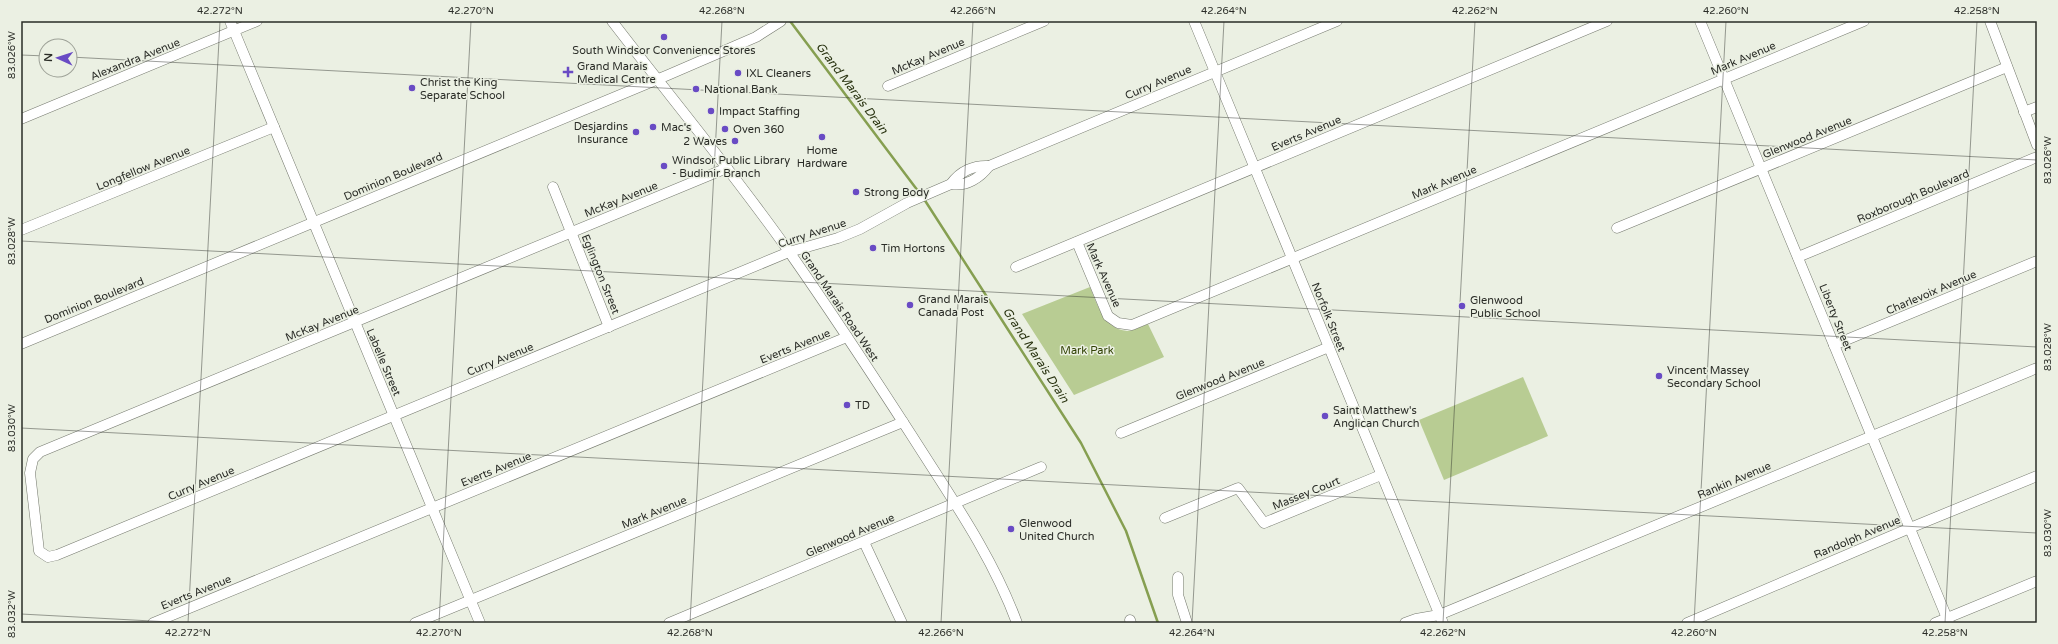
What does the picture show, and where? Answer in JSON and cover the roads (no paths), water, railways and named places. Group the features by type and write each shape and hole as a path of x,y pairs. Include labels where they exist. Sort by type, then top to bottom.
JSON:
{"street":[{"name":"Alexandra Avenue","path":"21,119 232,26 257,21"},
{"name":"Grand Marais Road West","path":"612,21 789,252 847,337 903,422 989,559 1009,601 1017,623"},
{"name":"McKay Avenue","path":"888,86 1044,21"},
{"name":"Norfolk Street","path":"1194,21 1441,619"},
{"name":"Curry Avenue","path":"57,555 789,252 838,238 888,215 907,203 951,184 955,177 967,170 979,165 989,166 1337,21"},
{"name":"Everts Avenue","path":"1016,267 1607,21"},
{"name":"Liberty Street","path":"1700,21 1948,621"},
{"name":"Mark Avenue","path":"1077,242 1108,316 1118,323 1132,325 1864,21"},
{"path":"1992,22 2007,67 2037,145"},
{"name":"Dominion Boulevard","path":"21,344 740,45 777,24"},
{"name":"Labelle Street","path":"232,26 480,623"},
{"name":"Glenwood Avenue","path":"1617,228 2007,67"},
{"path":"2024,112 2037,106"},
{"name":"Longfellow Avenue","path":"21,230 274,127"},
{"name":"Roxborough Boulevard","path":"1798,257 2037,157"},
{"name":"McKay Avenue","path":"57,555 48,557 39,551 30,473 33,459 40,452 726,168"},
{"name":"Eglington Street","path":"553,186 609,327"},
{"name":"Charlevoix Avenue","path":"1834,345 2037,261"},
{"name":"Everts Avenue","path":"153,623 847,337"},
{"name":"Glenwood Avenue","path":"1121,432 1328,347"},
{"name":"Rankin Avenue","path":"1430,623 1872,436 2037,368"},
{"name":"Mark Avenue","path":"415,623 903,422"},
{"name":"Glenwood Avenue","path":"669,623 1041,467"},
{"name":"Massey Court","path":"1165,518 1238,488 1264,522 1381,475"},
{"name":"Randolph Avenue","path":"1687,623 1910,528 2037,476"},
{"path":"864,542 902,623"},
{"path":"1178,577 1178,595 1187,623"},
{"path":"1935,623 1948,621 2037,581"},
{"name":"Rankin Avenue","path":"1405,623 1416,619 1441,619"}],"waterway":[{"name":"Grand Marais Drain","path":"790,21 921,195"},
{"name":"Grand Marais Drain","path":"924,199 1081,443 1126,531 1158,623"}],"place":[{"name":"South Windsor Convenience Stores","path":"664,37"},
{"name":"Grand Marais Medical Centre","path":"568,72"},
{"name":"IXL Cleaners","path":"738,73"},
{"name":"Christ the King Separate School","path":"412,88"},
{"name":"National Bank","path":"696,89"},
{"name":"Impact Staffing","path":"711,111"},
{"name":"Mac's","path":"653,127"},
{"name":"Oven 360","path":"725,129"},
{"name":"Desjardins Insurance","path":"636,132"},
{"name":"Home Hardware","path":"822,137"},
{"name":"2 Waves","path":"735,141"},
{"name":"Windsor Public Library - Budimir Branch","path":"664,166"},
{"name":"Strong Body","path":"856,192"},
{"name":"Tim Hortons","path":"873,248"},
{"name":"Grand Marais Canada Post","path":"910,305"},
{"name":"Glenwood Public School","path":"1462,306"},
{"name":"Vincent Massey Secondary School","path":"1659,376"},
{"name":"TD","path":"847,405"},
{"name":"Saint Matthew's Anglican Church","path":"1325,416"},
{"name":"Glenwood United Church","path":"1011,529"}],"park label":[{"name":"Mark Park","path":"1087,350"}]}
